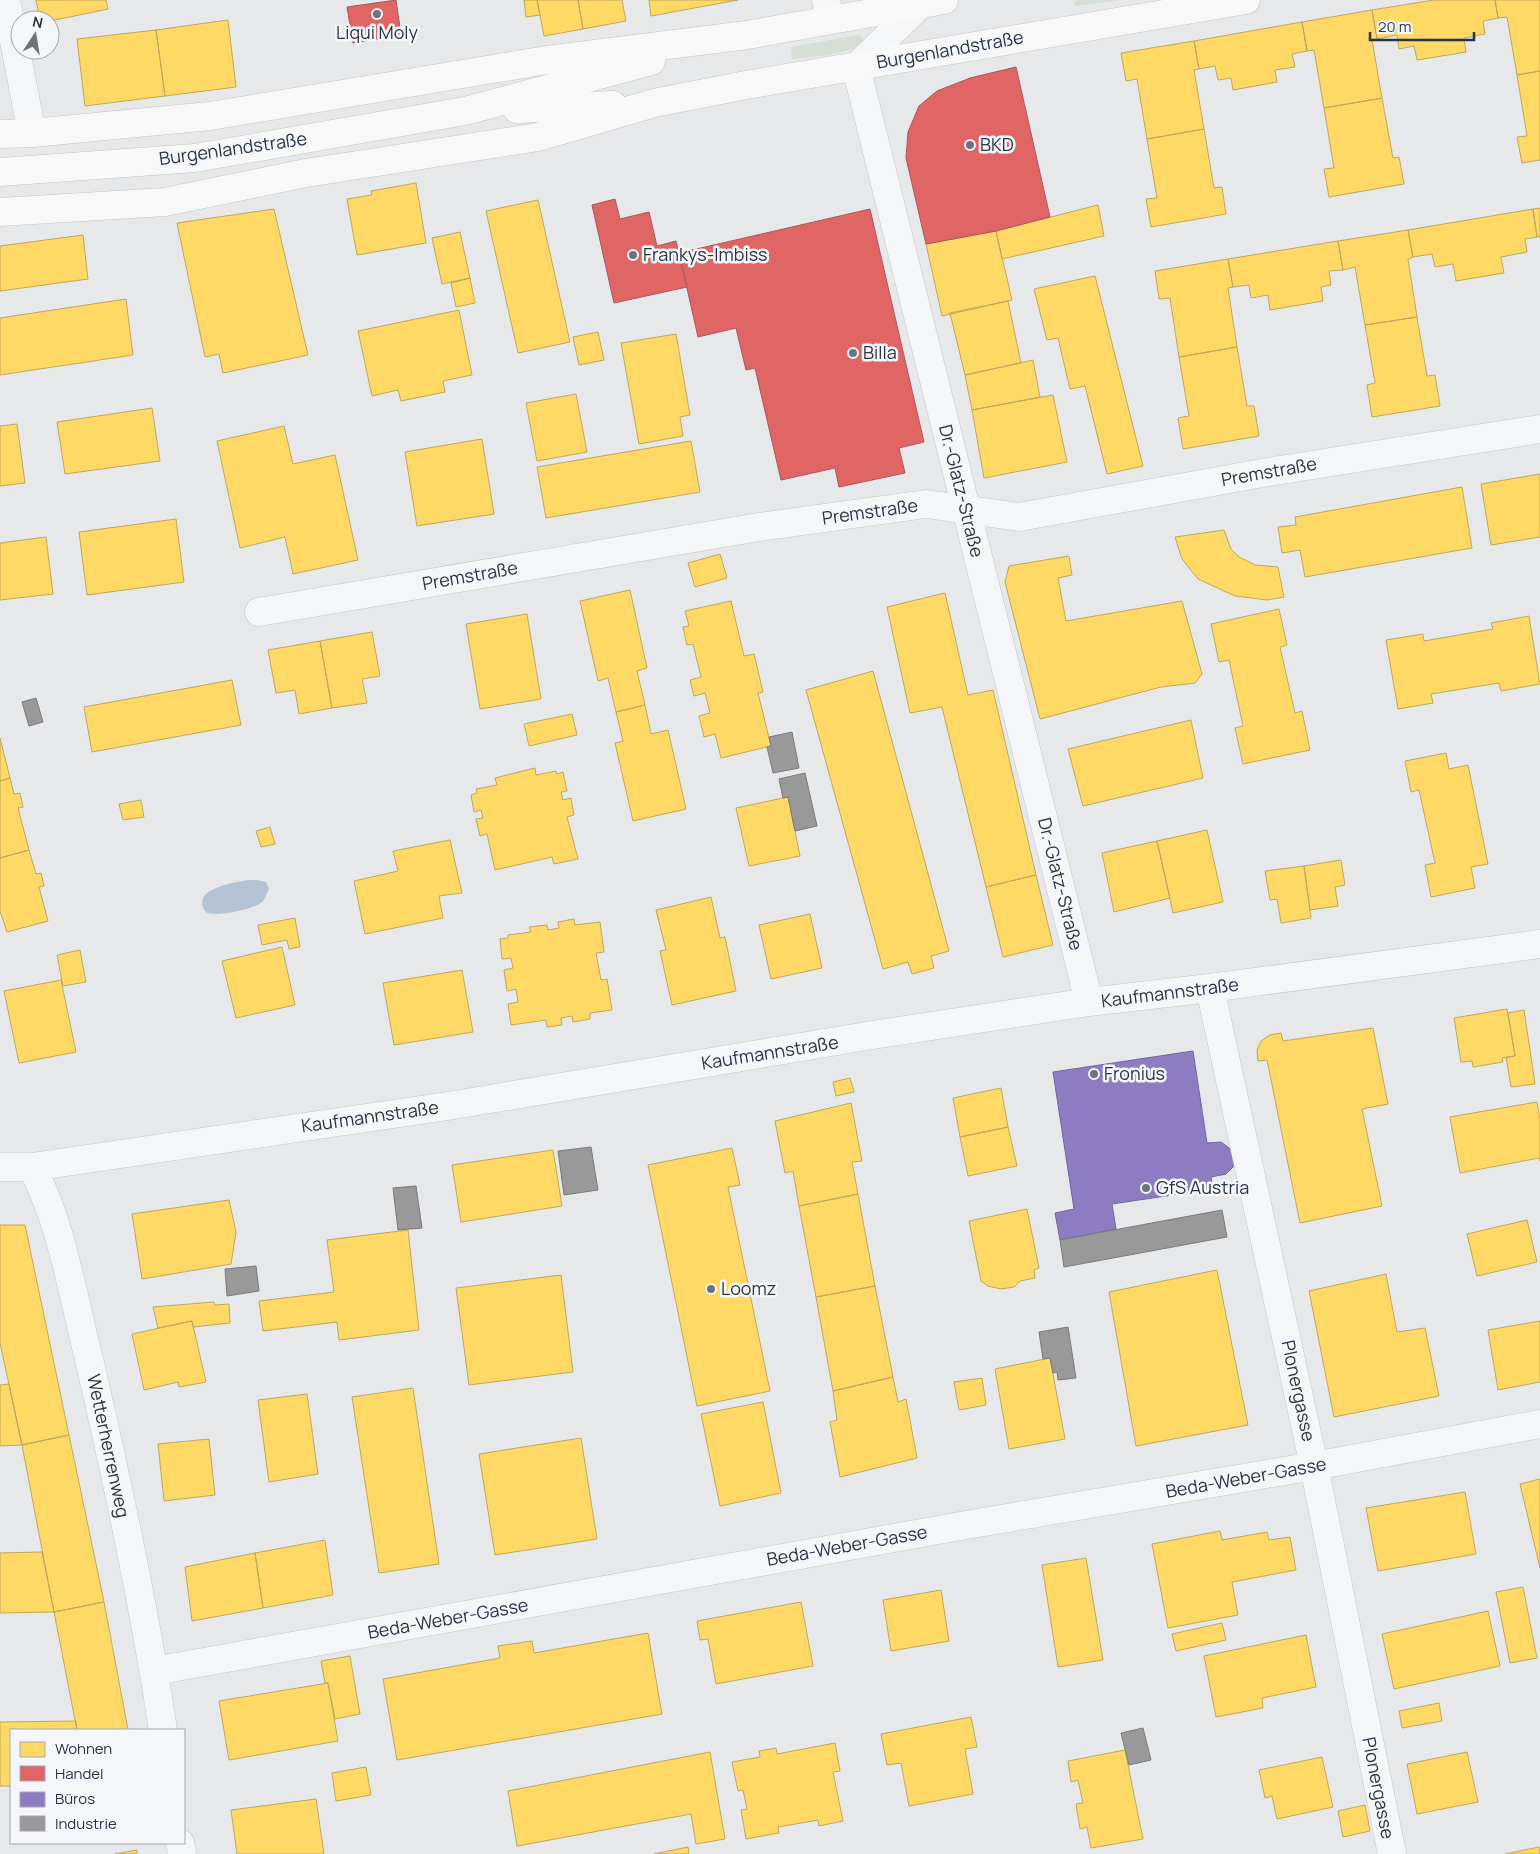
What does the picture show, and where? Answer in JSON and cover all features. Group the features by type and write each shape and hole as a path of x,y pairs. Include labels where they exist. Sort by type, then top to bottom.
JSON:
{"main road":[{"name":"Burgenlandstraße","path":"654,103 746,85 1246,0"},
{"path":"465,111 747,35 828,10 933,2"},
{"path":"0,134 32,134 210,116 547,60 747,35"},
{"path":"465,111 654,103"},
{"path":"0,212 165,202 306,173 538,137 654,103"},
{"name":"Burgenlandstraße","path":"0,172 195,158 465,111"}],"street":[{"path":"6,0 32,134"},
{"path":"856,66 933,2"},
{"name":"Dr.-Glatz-Straße","path":"856,66 1090,1002"},
{"name":"Premstraße","path":"259,612 759,527 926,504 1019,517 1268,472 1540,429"},
{"name":"Kaufmannstraße","path":"0,1167 32,1167 448,1106 880,1034 1090,1002 1540,944"},
{"name":"Plonergasse","path":"1210,988 1314,1466 1392,1854"},
{"name":"Wetterherrenweg","path":"32,1167 42,1187 61,1241 111,1456 154,1672 163,1729"},
{"name":"Beda-Weber-Gasse","path":"154,1672 966,1525 1314,1466 1540,1424"}],"shaded area":[{"path":"1078,0 1122,0 1075,6 1074,2"},
{"path":"858,35 862,37 863,43 847,51 792,59 791,47"}],"water":[{"path":"248,880 266,882 269,889 265,898 258,905 234,912 217,914 210,914 204,910 202,902 208,893 221,886"}],"building: Wohnen":[{"path":"36,0 106,0 108,9 60,19 60,10 38,10"},
{"path":"524,0 537,0 540,15 526,17"},
{"path":"537,0 578,0 583,29 544,36"},
{"path":"578,0 622,0 626,21 583,29"},
{"path":"649,0 738,0 651,16"},
{"path":"1434,0 1495,0 1498,18 1483,21 1485,34 1464,38 1466,52 1417,60 1414,46 1399,49 1397,35 1377,39 1372,10"},
{"path":"1495,0 1540,0 1540,71 1517,75 1507,17 1498,18"},
{"path":"1372,10 1377,39 1372,40 1382,98 1324,108 1314,50 1307,51 1302,22"},
{"path":"228,20 236,87 165,96 156,30"},
{"path":"1302,22 1307,51 1292,54 1295,67 1275,70 1277,82 1233,90 1231,78 1218,80 1215,66 1199,69 1194,41"},
{"path":"156,30 165,96 85,106 77,39"},
{"path":"1194,41 1199,69 1194,70 1204,129 1147,139 1137,79 1126,81 1121,53"},
{"path":"1540,71 1540,160 1522,163 1517,137 1527,136 1517,75"},
{"path":"1382,98 1393,158 1399,157 1404,184 1329,197 1324,169 1334,168 1324,108"},
{"path":"1204,129 1214,188 1222,187 1226,214 1151,227 1146,199 1157,198 1147,139"},
{"path":"416,183 426,243 357,255 347,199 372,195 371,191"},
{"path":"538,200 570,342 518,353 486,211"},
{"path":"1098,205 1104,236 1002,259 996,231"},
{"path":"1540,208 1540,237 1537,237 1533,209"},
{"path":"274,209 308,355 223,373 219,354 205,357 177,223"},
{"path":"1533,209 1537,237 1525,239 1527,252 1501,257 1504,273 1456,281 1453,264 1435,267 1432,254 1413,257 1408,230"},
{"path":"1408,230 1413,257 1408,259 1417,317 1365,325 1355,267 1343,270 1338,241"},
{"path":"996,231 1012,300 942,316 926,244"},
{"path":"460,232 470,278 442,284 432,238"},
{"path":"83,235 88,279 0,291 0,246"},
{"path":"1338,241 1343,270 1329,271 1331,285 1321,287 1323,301 1270,310 1268,295 1251,298 1249,285 1233,287 1228,259"},
{"path":"1228,259 1233,287 1228,288 1237,347 1179,357 1170,298 1159,299 1155,271"},
{"path":"1095,276 1143,466 1107,474 1085,386 1070,389 1058,338 1047,340 1034,289"},
{"path":"470,278 475,303 456,307 451,283"},
{"path":"126,299 133,355 0,375 0,318"},
{"path":"1008,301 1021,363 965,375 950,313"},
{"path":"459,310 472,375 443,381 445,392 401,401 398,390 372,396 358,331"},
{"path":"1417,317 1427,376 1435,375 1440,406 1372,417 1367,385 1375,383 1365,325"},
{"path":"598,332 604,360 579,365 573,337"},
{"path":"676,334 690,415 680,417 683,436 639,444 621,343"},
{"path":"1237,347 1247,406 1254,406 1259,436 1183,449 1178,418 1189,416 1179,357"},
{"path":"1033,360 1040,397 972,410 965,375"},
{"path":"576,394 587,452 537,461 526,403"},
{"path":"1053,395 1067,462 984,478 972,410"},
{"path":"152,408 160,461 65,474 57,422"},
{"path":"17,424 25,483 0,486 0,426"},
{"path":"284,426 293,464 335,455 358,560 293,574 285,537 240,548 217,441"},
{"path":"482,439 494,514 417,526 405,452"},
{"path":"691,441 700,492 546,518 537,467"},
{"path":"1540,474 1540,537 1491,545 1481,484"},
{"path":"1462,487 1472,548 1305,577 1300,550 1282,553 1278,527 1296,525 1295,517"},
{"path":"176,519 184,582 87,595 79,532"},
{"path":"1224,530 1231,549 1239,557 1255,565 1278,567 1284,597 1267,600 1235,596 1198,579 1182,559 1175,537"},
{"path":"46,537 53,594 0,600 0,543"},
{"path":"720,554 727,578 695,587 688,563"},
{"path":"1069,556 1072,575 1058,578 1066,621 1182,601 1202,674 1195,683 1161,687 1040,719 1005,582 1009,566"},
{"path":"630,590 647,668 637,671 645,705 616,712 608,678 598,681 580,601"},
{"path":"945,593 968,695 993,690 1036,875 986,887 942,707 910,713 887,607"},
{"path":"731,601 744,656 754,654 763,692 758,693 771,746 721,758 715,734 704,737 699,716 710,713 705,693 694,696 690,680 701,677 693,644 687,645 683,627 689,626 685,611"},
{"path":"1279,609 1287,645 1280,647 1295,713 1302,711 1310,750 1243,764 1235,728 1243,726 1229,660 1219,662 1211,624"},
{"path":"527,614 541,699 480,709 466,624"},
{"path":"1529,616 1540,684 1501,691 1499,683 1431,694 1433,703 1398,709 1386,640 1423,634 1424,641 1493,629 1491,623"},
{"path":"372,632 380,676 362,679 367,703 332,708 320,641"},
{"path":"320,641 332,708 299,714 295,690 276,693 268,650"},
{"path":"873,671 949,951 931,956 934,968 912,974 908,962 883,969 806,690"},
{"path":"232,680 241,725 92,752 84,707"},
{"path":"645,705 651,734 668,730 686,809 633,821 615,743 623,741 616,712"},
{"path":"572,714 577,735 529,746 524,724"},
{"path":"1191,720 1203,778 1083,806 1068,749"},
{"path":"0,738 10,778 0,781"},
{"path":"1446,753 1449,769 1468,765 1488,864 1471,867 1475,888 1431,897 1425,865 1435,863 1419,790 1411,792 1405,761"},
{"path":"535,768 536,775 556,771 557,774 563,772 567,791 561,792 563,800 571,798 574,815 567,817 578,859 554,864 552,857 495,870 487,834 480,836 476,819 483,818 481,810 474,812 471,795 477,793 476,789 497,785 495,778"},
{"path":"10,778 14,794 20,793 23,807 18,808 29,850 0,858 0,781"},
{"path":"788,797 800,856 749,866 736,808"},
{"path":"141,800 144,817 123,820 119,804"},
{"path":"270,827 275,844 261,847 256,831"},
{"path":"1207,830 1223,902 1173,913 1157,841"},
{"path":"450,840 462,893 439,896 443,918 365,934 354,881 398,871 393,851"},
{"path":"1157,841 1170,898 1114,912 1102,853"},
{"path":"29,850 36,874 41,873 44,886 39,887 48,921 7,932 0,911 0,858"},
{"path":"1341,860 1345,885 1335,887 1338,906 1310,910 1304,866"},
{"path":"1304,866 1311,918 1281,923 1277,899 1270,900 1265,871"},
{"path":"1036,875 1053,945 1003,957 986,887"},
{"path":"711,897 720,938 725,937 736,991 672,1005 660,951 666,950 656,910"},
{"path":"810,914 822,968 771,979 759,925"},
{"path":"295,918 300,947 289,949 287,940 262,945 258,925"},
{"path":"574,919 575,925 600,922 604,952 596,953 601,980 607,979 612,1010 590,1013 590,1019 573,1022 572,1016 561,1018 562,1025 547,1027 546,1020 511,1025 508,1004 518,1002 516,989 507,991 504,970 513,968 511,958 502,959 500,939 508,938 508,935 531,932 529,927 547,925 548,930 559,928 558,922"},
{"path":"282,947 295,1005 236,1018 222,961"},
{"path":"80,950 86,982 63,986 57,955"},
{"path":"462,970 473,1032 394,1045 383,983"},
{"path":"61,980 76,1052 19,1063 4,991"},
{"path":"1507,1009 1515,1056 1502,1058 1503,1062 1473,1067 1472,1061 1461,1062 1454,1018"},
{"path":"1524,1010 1535,1084 1511,1087 1506,1057 1515,1056 1508,1013"},
{"path":"1373,1028 1388,1104 1362,1109 1382,1206 1300,1223 1267,1060 1258,1061 1257,1050 1261,1041 1270,1035 1281,1033 1283,1041"},
{"path":"850,1078 854,1092 836,1096 833,1082"},
{"path":"1001,1088 1008,1127 960,1137 953,1098"},
{"path":"1537,1102 1540,1120 1540,1161 1539,1158 1460,1173 1450,1117"},
{"path":"851,1103 862,1161 852,1162 858,1194 799,1206 793,1171 785,1173 775,1121"},
{"path":"1008,1127 1017,1166 968,1176 960,1137"},
{"name":"Loomz","path":"732,1148 740,1185 728,1187 770,1391 697,1406 648,1165"},
{"path":"553,1150 562,1206 461,1222 452,1165"},
{"path":"858,1194 875,1286 816,1297 799,1206"},
{"path":"229,1200 236,1232 231,1264 142,1279 132,1214"},
{"path":"1027,1209 1039,1268 1034,1270 1035,1278 1020,1281 1014,1287 1001,1289 988,1286 981,1281 969,1221"},
{"path":"1527,1220 1537,1262 1477,1276 1467,1234"},
{"path":"0,1225 25,1225 69,1435 22,1445 0,1343"},
{"path":"408,1230 419,1330 339,1340 337,1322 263,1331 259,1301 334,1292 327,1240"},
{"path":"1217,1270 1248,1425 1136,1446 1109,1292"},
{"path":"1386,1274 1397,1332 1425,1328 1439,1396 1334,1417 1309,1291"},
{"path":"561,1275 573,1372 469,1385 456,1288"},
{"path":"875,1286 893,1377 833,1391 816,1297"},
{"path":"214,1302 215,1305 229,1304 230,1323 193,1327 192,1321 158,1328 153,1307"},
{"path":"192,1321 206,1382 179,1387 178,1382 144,1390 132,1334"},
{"path":"1540,1321 1540,1382 1498,1390 1488,1330"},
{"path":"1050,1358 1065,1439 1009,1449 995,1369"},
{"path":"893,1377 898,1402 906,1399 917,1458 840,1477 830,1422 837,1420 833,1391"},
{"path":"982,1378 986,1405 959,1410 954,1382"},
{"path":"9,1384 22,1445 0,1446 0,1385"},
{"path":"413,1388 439,1564 379,1573 352,1397"},
{"path":"307,1394 318,1474 269,1482 258,1400"},
{"path":"763,1402 781,1493 720,1506 701,1414"},
{"path":"69,1435 104,1602 54,1612 22,1445"},
{"path":"581,1438 597,1539 495,1555 479,1454"},
{"path":"209,1439 215,1495 164,1501 158,1444"},
{"path":"1540,1479 1540,1568 1520,1484"},
{"path":"1465,1492 1476,1554 1378,1571 1366,1508"},
{"path":"1220,1531 1222,1540 1267,1532 1269,1540 1290,1537 1296,1570 1232,1582 1238,1615 1168,1628 1152,1544"},
{"path":"325,1540 333,1595 263,1608 255,1553"},
{"path":"42,1552 54,1612 0,1613 0,1553"},
{"path":"255,1553 263,1608 192,1621 185,1567"},
{"path":"1086,1558 1103,1660 1058,1667 1042,1565"},
{"path":"1523,1587 1537,1658 1510,1663 1496,1592"},
{"path":"941,1590 949,1641 891,1651 883,1600"},
{"path":"104,1602 128,1729 77,1729 54,1612"},
{"path":"801,1602 813,1666 716,1684 708,1639 700,1640 697,1621"},
{"path":"1488,1611 1500,1666 1394,1689 1382,1634"},
{"path":"1222,1623 1226,1640 1176,1651 1172,1634"},
{"path":"648,1633 662,1714 397,1760 383,1679 500,1658 498,1646 532,1641 534,1653"},
{"path":"1306,1635 1316,1687 1262,1698 1263,1708 1216,1717 1204,1656"},
{"path":"350,1656 360,1714 335,1719 328,1683 325,1683 321,1661"},
{"path":"328,1683 338,1741 229,1760 219,1701"},
{"path":"1439,1703 1442,1721 1402,1728 1399,1711"},
{"path":"971,1717 977,1747 965,1749 973,1794 909,1806 901,1763 887,1765 881,1734"},
{"path":"76,1721 77,1729 10,1729 10,1786 0,1786 0,1722"},
{"path":"835,1743 840,1771 833,1772 843,1821 819,1826 818,1820 778,1827 779,1833 746,1839 741,1810 747,1809 743,1790 738,1791 732,1762 760,1757 759,1751 776,1748 777,1754"},
{"path":"1125,1750 1143,1839 1091,1848 1087,1827 1080,1829 1076,1804 1083,1803 1078,1780 1071,1782 1068,1761"},
{"path":"710,1752 725,1839 696,1844 691,1814 517,1846 508,1791"},
{"path":"1467,1752 1478,1802 1417,1814 1407,1764"},
{"path":"1322,1757 1333,1807 1277,1819 1272,1796 1265,1798 1259,1770"},
{"path":"366,1767 371,1795 336,1801 332,1773"},
{"path":"316,1799 324,1854 237,1854 231,1810"},
{"path":"1365,1805 1370,1831 1343,1837 1338,1811"},
{"path":"688,1847 689,1854 654,1854"},
{"path":"1539,1847 1540,1854 1505,1854"},
{"path":"137,1850 137,1854 115,1854"}],"building: Handel":[{"path":"396,0 401,35 353,43 347,7"},
{"name":"BKD","path":"1016,67 1050,217 996,231 926,244 906,158 908,132 919,106 937,91 970,78"},
{"path":"615,199 620,219 649,212 657,246 676,241 687,287 614,303 592,205"},
{"path":"870,209 924,442 899,448 905,473 839,487 835,468 781,480 755,368 746,370 736,328 698,337 679,253"}],"building: Büros":[{"path":"1193,1051 1207,1143 1221,1142 1233,1151 1235,1165 1226,1174 1211,1177 1213,1189 1112,1204 1116,1229 1060,1240 1055,1213 1074,1209 1053,1072"}],"building: Industrie":[{"path":"36,698 43,722 29,726 22,702"},
{"path":"792,732 799,768 773,773 767,747 771,746 769,737"},
{"path":"805,773 817,826 795,831 788,797 783,798 779,779"},
{"path":"591,1147 598,1190 564,1195 558,1151"},
{"path":"416,1186 422,1228 398,1230 393,1188"},
{"path":"1222,1210 1227,1237 1064,1267 1060,1240"},
{"path":"256,1266 259,1291 227,1296 225,1269"},
{"path":"1068,1327 1076,1378 1058,1380 1057,1372 1053,1373 1050,1358 1043,1359 1039,1332"},
{"path":"1143,1728 1151,1760 1129,1765 1121,1733"}],"place":[{"name":"Liqui Moly","path":"377,14"},
{"name":"BKD","path":"970,145"},
{"name":"Frankys-Imbiss","path":"633,255"},
{"name":"Billa","path":"853,353"},
{"name":"Fronius","path":"1094,1074"},
{"name":"GfS Austria","path":"1146,1188"},
{"name":"Loomz","path":"711,1289"}]}
